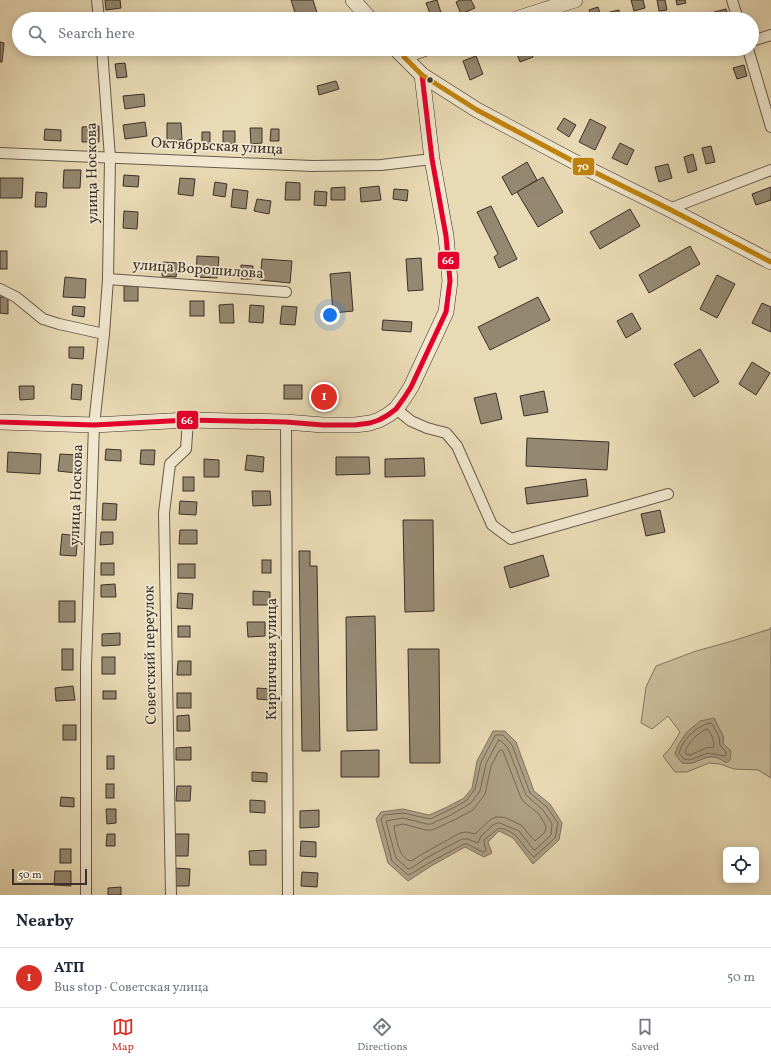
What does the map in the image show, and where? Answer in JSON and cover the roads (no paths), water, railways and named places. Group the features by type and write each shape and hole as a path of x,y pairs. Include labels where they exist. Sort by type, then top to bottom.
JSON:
{"street":[{"path":"97,0 98,12"},
{"path":"353,0 364,12"},
{"path":"537,12 574,0"},
{"path":"732,0 736,12"},
{"path":"759,39 771,35"},
{"name":"улица Носкова","path":"86,895 86,666 94,425 104,334 108,279 110,158 103,56"},
{"path":"403,56 422,75 484,114 586,168 771,262"},
{"path":"750,56 771,127"},
{"path":"0,422 94,425 188,420 286,422 324,425 355,424 370,423 379,420 396,409 411,387 446,312 450,281 446,236 432,158 422,75"},
{"name":"Октябрьская улица","path":"0,153 312,166 381,165 432,158"},
{"path":"669,209 771,170"},
{"name":"улица Ворошилова","path":"108,279 286,292"},
{"path":"0,289 16,296 44,319 59,324 104,334"},
{"path":"396,409 412,421 446,434 457,446 492,525 511,539 668,494"},
{"name":"Советский переулок","path":"171,895 164,513 170,464 186,448 188,420"},
{"name":"Кирпичная улица","path":"286,422 288,895"}],"water":[{"path":"714,718 723,736 723,743 731,751 730,760 726,763 716,757 708,757 691,763 682,763 675,754 678,745 687,732 700,721"},
{"path":"493,731 505,731 516,742 534,791 550,804 562,823 559,840 533,864 513,838 499,831 488,842 492,853 484,857 465,847 408,881 388,863 376,819 381,812 403,809 429,815 464,798 472,788 477,761"}],"place":[{"name":"АТП","path":"324,397"}]}
